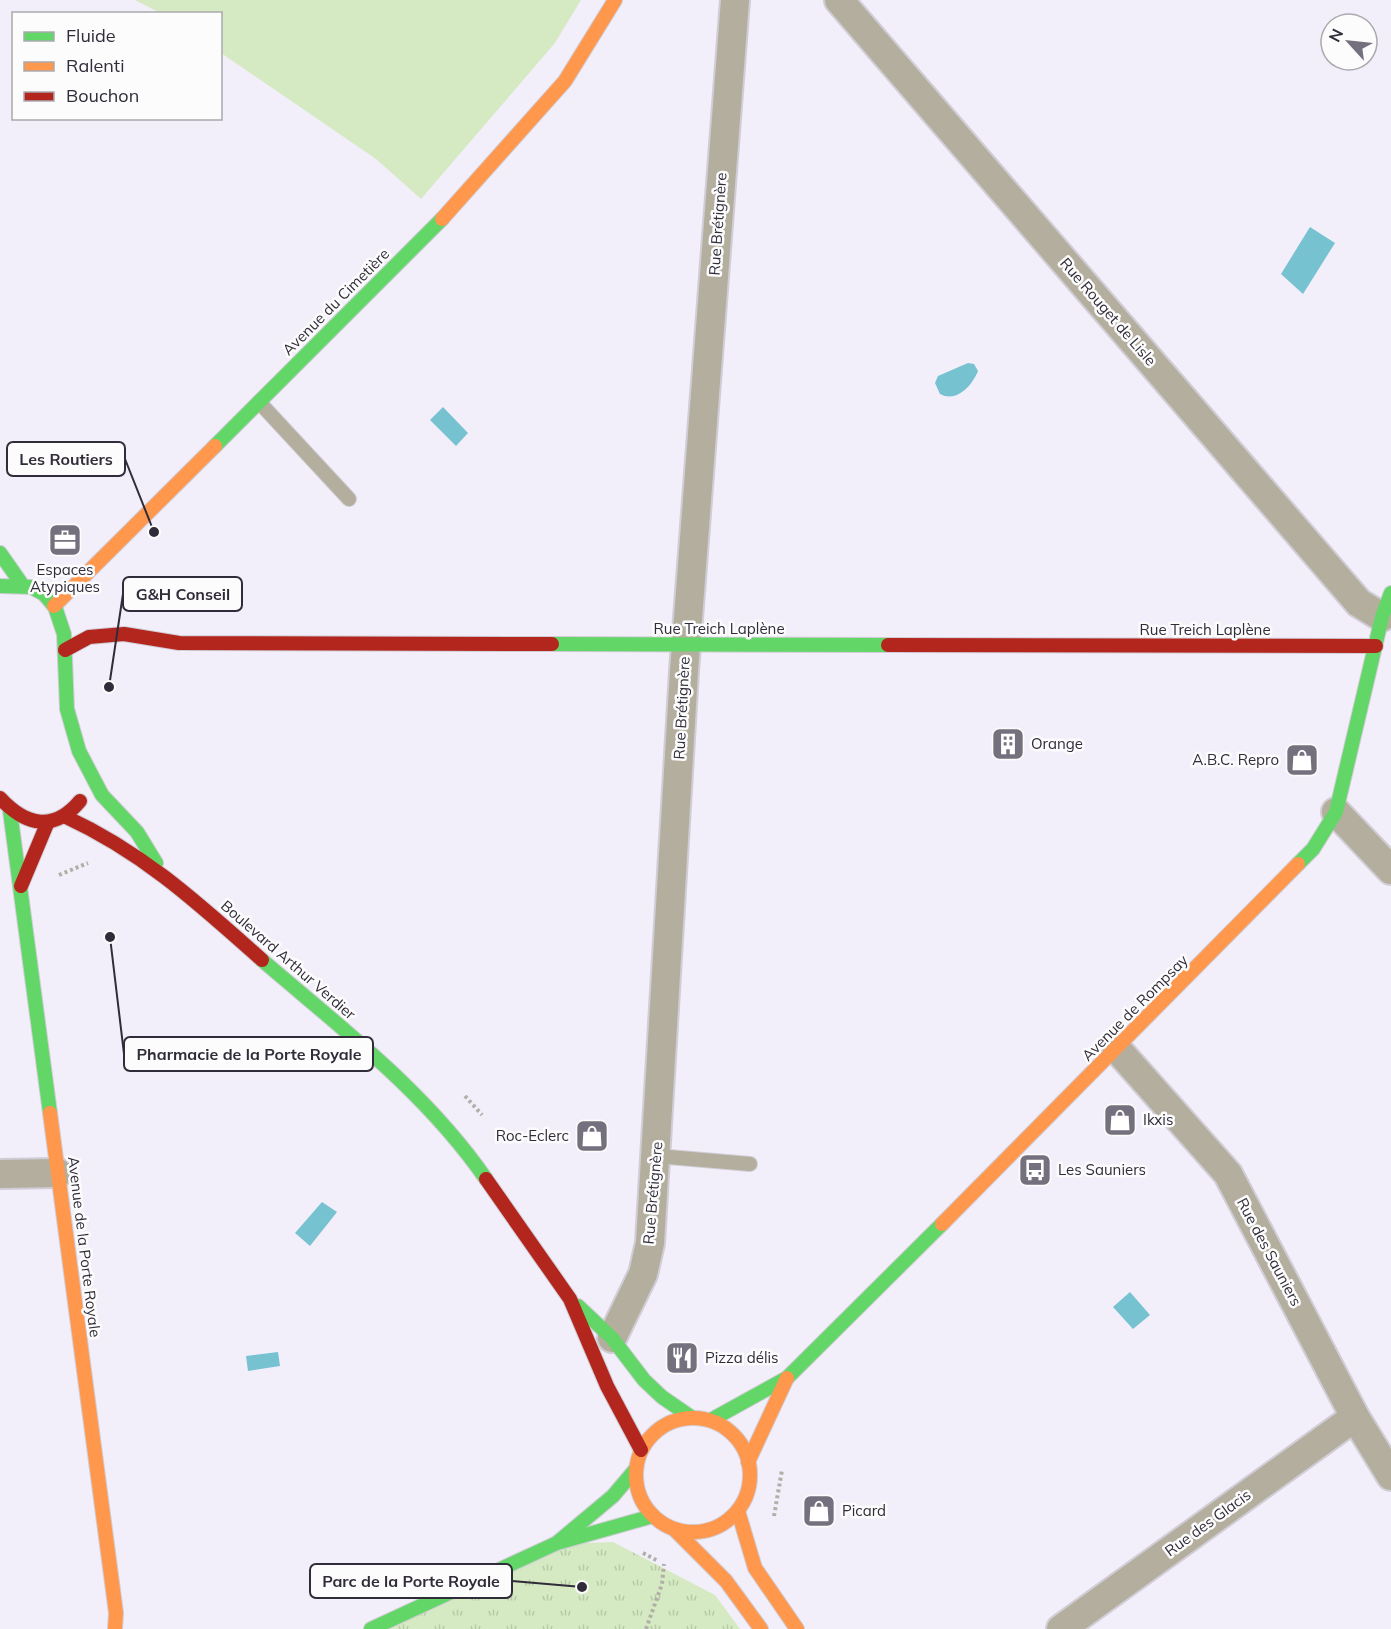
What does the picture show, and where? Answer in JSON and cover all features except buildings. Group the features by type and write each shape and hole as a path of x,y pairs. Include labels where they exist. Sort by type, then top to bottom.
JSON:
{"street":[{"name":"Avenue du Cimetière","path":"54,606 442,219 564,81 615,0"},
{"name":"Rue Brétignère","path":"612,1338 643,1274 650,1243 686,645 735,0"},
{"name":"Rue Rouget de Lisle","path":"839,0 1359,603 1387,605"},
{"path":"0,553 21,583 46,595 54,606"},
{"path":"0,586 21,583"},
{"name":"Avenue de Rompsay","path":"711,1420 787,1378 1117,1049 1312,849 1336,812 1387,605"},
{"name":"Boulevard Arthur Verdier","path":"54,606 64,626 65,703 70,726 102,796 136,830 161,872"},
{"name":"Rue Treich Laplène","path":"65,650 89,637 124,634 179,643 1376,645"},
{"path":"0,798 10,812 47,824 66,817 79,804 86,788 88,768"},
{"name":"Avenue de la Porte Royale","path":"10,812 116,1613 115,1629"},
{"path":"1336,812 1391,870"},
{"name":"Boulevard Arthur Verdier","path":"66,817 120,845 161,872 395,1074 460,1141 570,1299 607,1386 641,1450"},
{"path":"21,886 47,824"},
{"name":"Rue des Sauniers","path":"1117,1049 1228,1173 1355,1417 1391,1476"},
{"path":"0,1174 58,1173"},
{"name":"Boulevard Arthur Verdier","path":"570,1299 612,1338 644,1380 662,1397 691,1417"},
{"name":"Avenue de Rompsay","path":"748,1462 787,1378"},
{"path":"671,1528 692,1532 709,1529 738,1511 746,1499 750,1479 748,1462 741,1444 728,1430 711,1420 691,1417 662,1426 641,1450 635,1470 637,1487 643,1503 653,1516 671,1528 726,1581 761,1629"},
{"name":"Rue des Glacis","path":"1061,1629 1355,1417"},
{"path":"556,1543 587,1515 613,1496 635,1470"},
{"path":"738,1511 754,1568 797,1629"},
{"path":"371,1629 556,1543 600,1533 653,1516"},
{"name":"Avenue de la Porte Royale","path":"116,1613 125,1629"}],"lane":[{"path":"259,402 349,499"},
{"path":"657,1156 750,1164"}],"path":[{"path":"21,886 75,871 120,845"},
{"path":"646,1629 662,1584 671,1528"}],"green space":[{"path":"135,0 581,0 555,43 421,199 376,159 222,54 222,12 158,12"},
{"path":"613,1542 715,1595 740,1629 373,1629 557,1544"}],"water":[{"path":"1310,227 1335,243 1303,294 1281,274"},
{"path":"968,363 974,364 978,371 968,387 957,395 940,394 935,383 938,376"},
{"path":"443,407 468,433 456,446 430,420"},
{"path":"322,1202 337,1212 310,1246 295,1233"},
{"path":"1130,1292 1150,1315 1133,1329 1113,1307"},
{"path":"278,1352 280,1366 248,1371 246,1356"}],"traffic: fast":[{"path":"215,446 442,219"},
{"path":"0,553 21,583"},
{"path":"0,586 31,587 44,594 55,607 64,634 67,709 79,751 102,795 137,832 156,863"},
{"path":"1298,864 1313,849 1336,812 1382,617 1391,593"},
{"path":"552,644 888,645"},
{"path":"10,811 50,1113"},
{"path":"262,960 352,1036 410,1089 462,1147 486,1179"},
{"path":"711,1420 787,1378 942,1224"},
{"path":"578,1306 612,1338 644,1380 662,1397 691,1417"},
{"path":"558,1542 613,1496 635,1470"},
{"path":"371,1629 557,1543 653,1516"}],"traffic: slow":[{"path":"442,219 565,81 615,0"},
{"path":"54,606 215,446"},
{"path":"942,1224 1298,864"},
{"path":"50,1113 116,1613 115,1629"},
{"path":"748,1462 787,1378"},
{"path":"693,1418 715,1422 733,1435 746,1453 750,1475 746,1497 733,1515 715,1528 693,1532 671,1528 653,1515 640,1497 636,1475 640,1453 653,1435 671,1422 693,1418"},
{"path":"738,1511 755,1568 797,1629"},
{"path":"675,1530 726,1581 761,1629"}],"traffic: jam":[{"path":"65,650 89,637 124,634 179,643 552,644"},
{"path":"888,645 1376,646"},
{"path":"0,798 20,815 40,822 60,818 80,801"},
{"path":"66,817 94,831 146,863 262,960"},
{"path":"21,886 47,824"},
{"path":"486,1179 570,1299 607,1386 641,1450"}],"place":[{"name":"Les Routiers","path":"154,532"},
{"name":"Espaces Atypiques","path":"65,540"},
{"name":"G&H Conseil","path":"109,687"},
{"name":"Orange","path":"1008,744"},
{"name":"A.B.C. Repro","path":"1302,760"},
{"name":"Pharmacie de la Porte Royale","path":"110,937"},
{"name":"Ikxis","path":"1120,1120"},
{"name":"Roc-Eclerc","path":"592,1136"},
{"name":"Les Sauniers","path":"1035,1170"},
{"name":"Pizza délis","path":"682,1358"},
{"name":"Picard","path":"819,1511"},
{"name":"Parc de la Porte Royale","path":"582,1587"}]}
